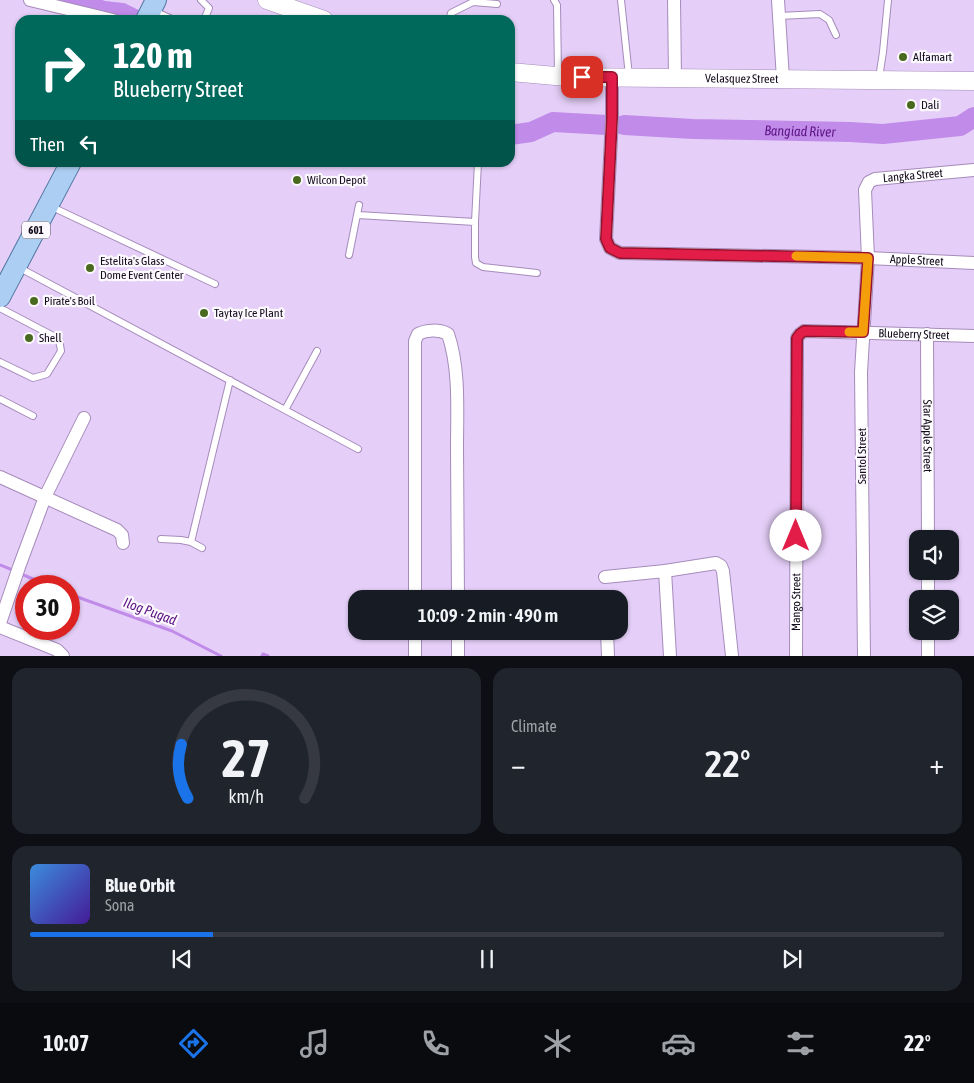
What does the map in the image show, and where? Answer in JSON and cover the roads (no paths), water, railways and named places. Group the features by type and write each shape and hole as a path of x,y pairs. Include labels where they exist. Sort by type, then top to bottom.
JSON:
{"main road":[{"path":"267,0 310,15"},
{"name":"Velasquez Street","path":"515,72 621,78 974,81"},
{"name":"601","path":"0,297 68,167"}],"street":[{"path":"30,0 92,15"},
{"path":"674,0 675,78"},
{"path":"778,0 783,79"},
{"name":"Apple Street","path":"621,78 612,118 606,239 610,248 620,253 868,258 974,263"},
{"name":"Langka Street","path":"868,258 865,190 869,182 875,179 974,170"},
{"name":"Santol Street","path":"864,656 862,382 868,258"},
{"path":"415,590 415,341 418,334 422,332 442,330 448,334 450,340 456,374 458,590"},
{"name":"Blueberry Street","path":"797,338 804,331 974,336"},
{"name":"Star Apple Street","path":"927,334 928,530"},
{"name":"Mango Street","path":"796,656 797,338"},
{"path":"0,623 45,497 84,418"},
{"path":"0,477 117,530 122,535 123,543"},
{"path":"605,578 716,563 723,571 732,656"},
{"path":"665,571 670,656"},
{"path":"0,627 57,650 63,656"},
{"path":"415,640 415,656"},
{"path":"458,640 458,656"},
{"path":"607,640 608,656"},
{"path":"928,640 928,656"}],"lane":[{"path":"201,0 209,8 206,15"},
{"path":"554,0 557,5 558,76"},
{"path":"621,0 621,78"},
{"path":"879,80 888,0"},
{"path":"450,15 473,2 497,4"},
{"path":"151,10 162,15"},
{"path":"779,16 820,14 829,20 836,35"},
{"path":"478,167 475,222 476,263 483,267 536,273"},
{"path":"49,205 215,284"},
{"path":"349,254 359,205"},
{"path":"358,214 475,222"},
{"path":"16,266 358,449"},
{"path":"0,308 59,339 61,351 48,374 33,378 0,362"},
{"path":"285,410 317,351"},
{"path":"191,542 230,380"},
{"path":"0,399 33,416"},
{"path":"161,539 191,542 202,548"}],"waterway":[{"name":"Bangiad River","path":"68,0 104,11 126,15"},
{"name":"Bangiad River","path":"624,125 693,129 883,134 960,126 974,117"},
{"name":"Bangiad River","path":"515,134 531,132 553,122 607,125"},
{"name":"Ilog Pugad","path":"0,565 15,571"},
{"name":"Ilog Pugad","path":"80,598 172,631 221,656"},
{"name":"Ilog Pugad","path":"262,656 263,654 268,656"}],"place":[{"name":"Alfamart","path":"903,57"},
{"name":"Dali","path":"911,105"},
{"name":"Wilcon Depot","path":"297,180"},
{"name":"Estelita's Glass Dome Event Center","path":"90,268"},
{"name":"Pirate's Boil","path":"34,301"},
{"name":"Taytay Ice Plant","path":"204,313"},
{"name":"Shell","path":"29,338"}]}
